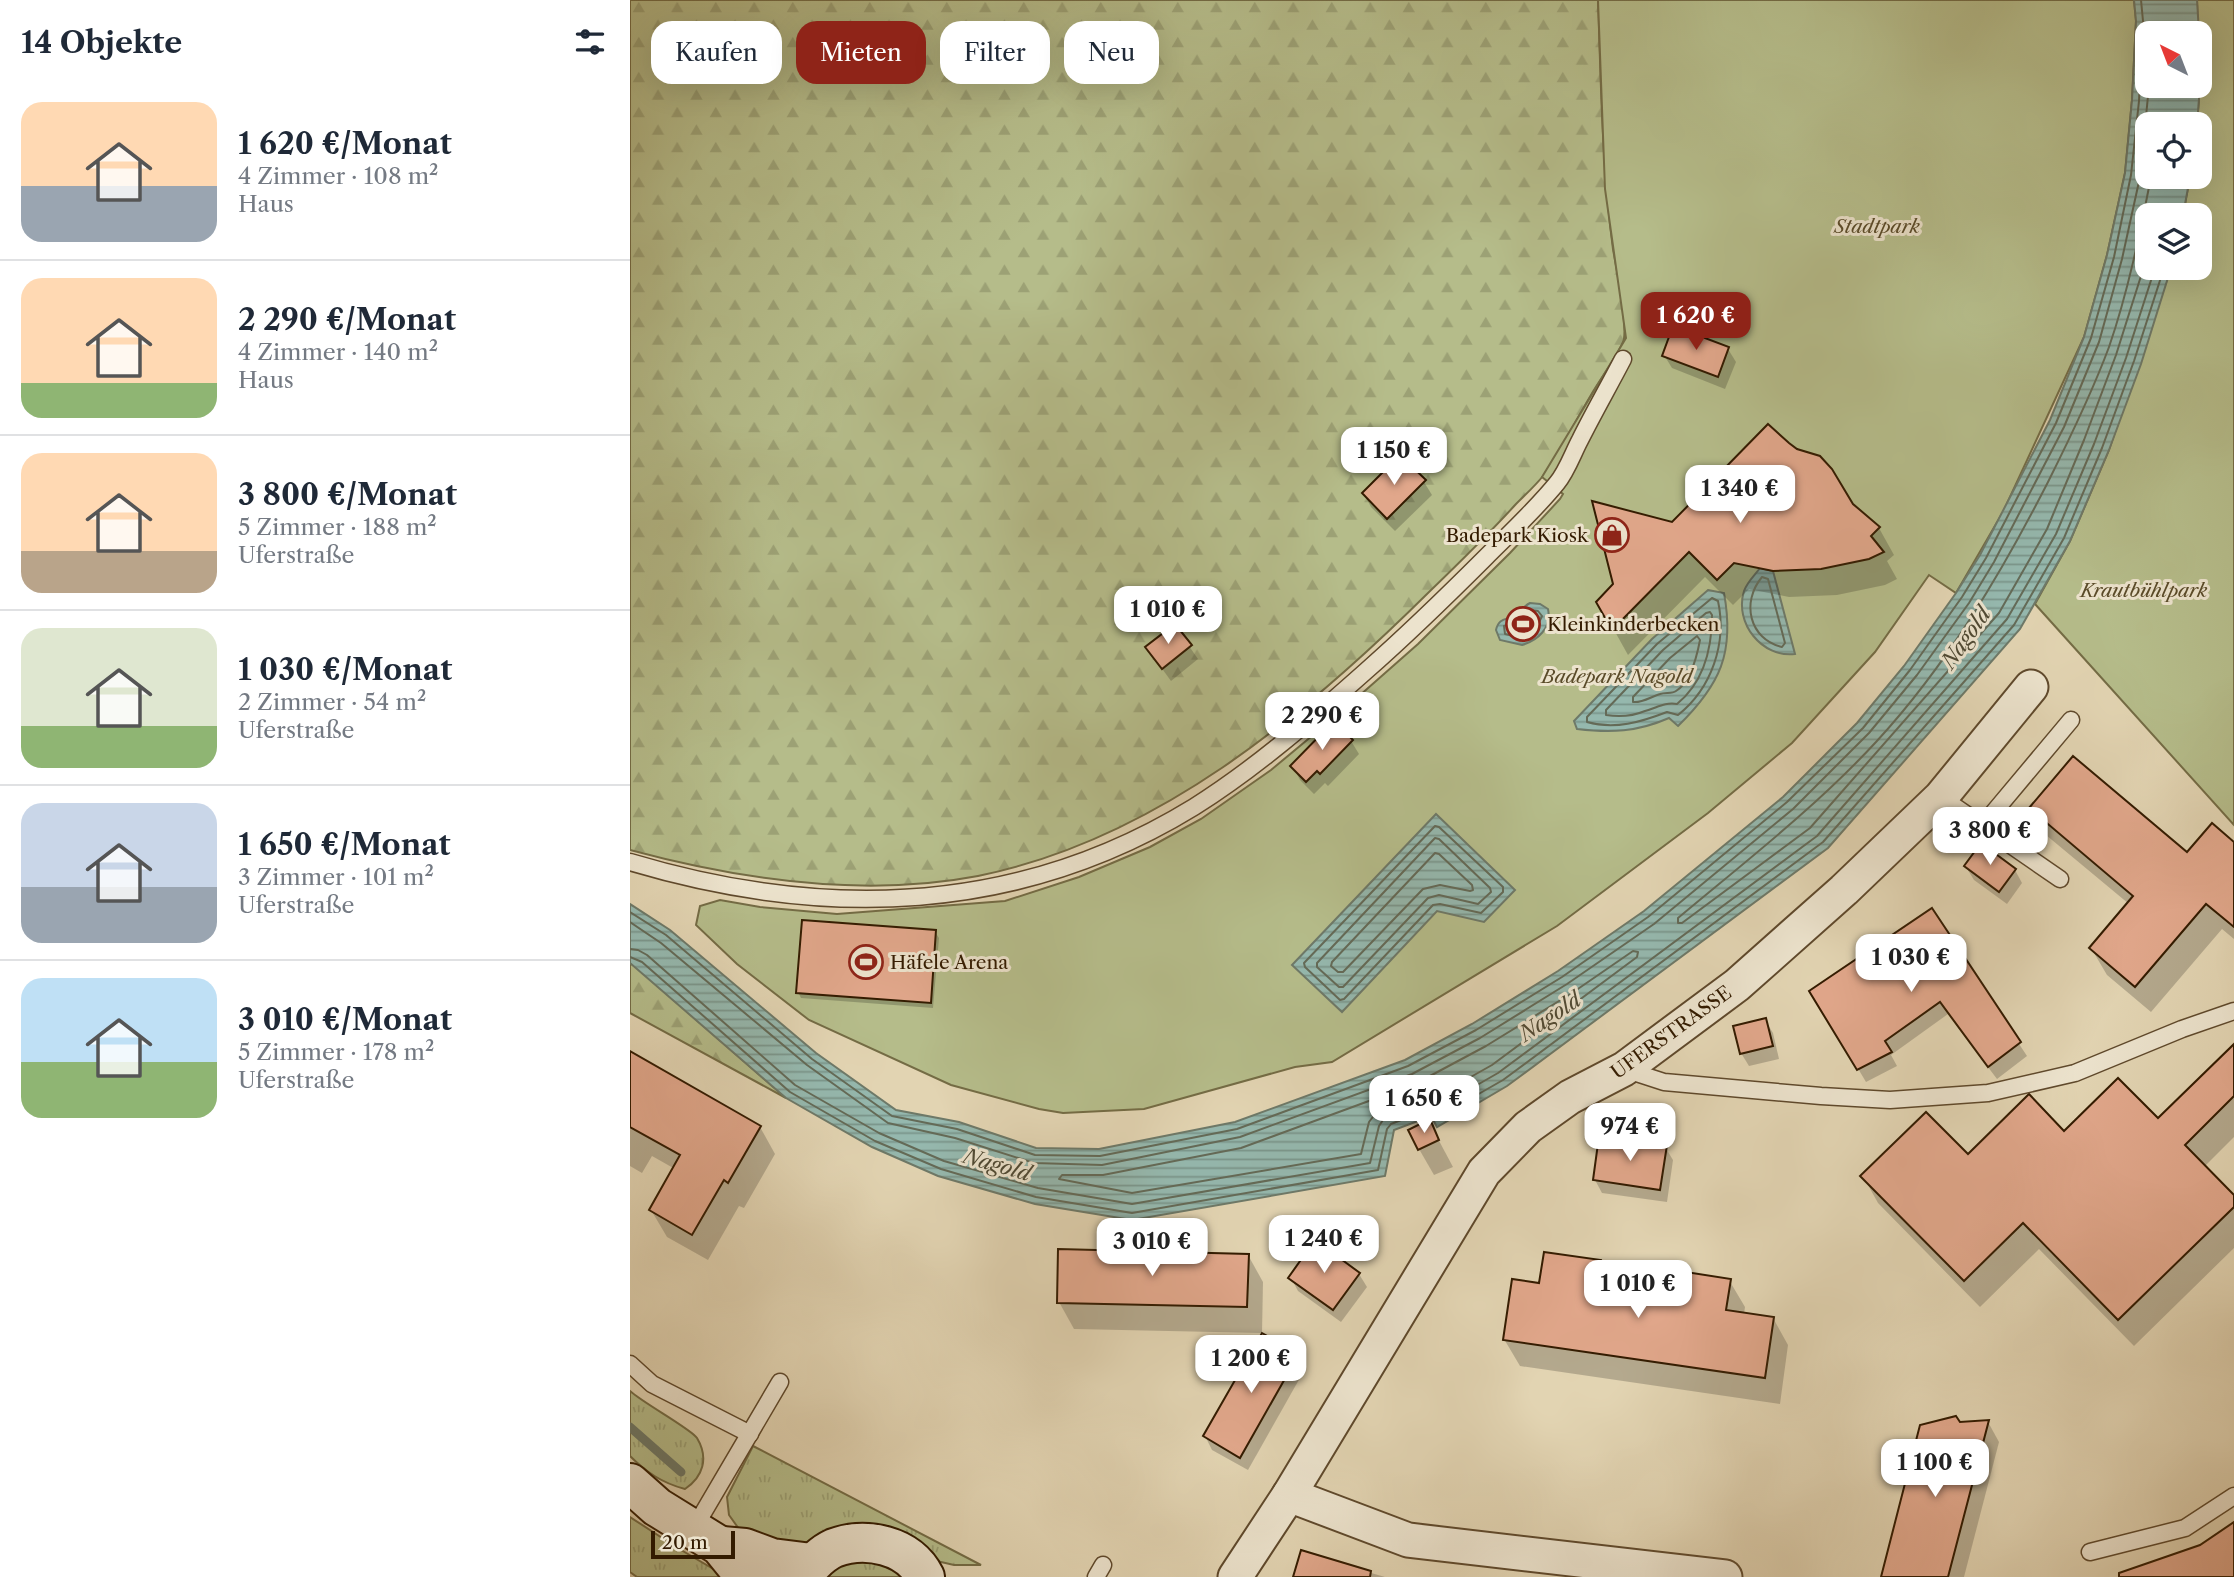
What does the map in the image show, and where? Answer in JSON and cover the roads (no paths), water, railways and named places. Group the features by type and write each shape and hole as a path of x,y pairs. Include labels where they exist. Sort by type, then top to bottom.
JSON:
{"main road":[{"path":"639,1495 706,1538 737,1567 753,1577"},
{"path":"706,1538 746,1548 807,1570 832,1549 856,1542 881,1544 904,1554 925,1577"}],"street":[{"name":"UFERSTRASSE","path":"1235,1577 1289,1495 1484,1172 1528,1127 1570,1097 1625,1069 1737,985 1871,866 1941,797 2031,688"},
{"path":"1289,1495 1408,1540 1725,1577"}],"lane":[{"path":"630,862 680,877 763,892 839,898 915,898 982,890 1029,878 1073,864 1144,834 1195,806 1265,757 1412,631 1559,481 1623,359"},
{"path":"1983,825 2071,720"},
{"path":"1941,797 2060,879"},
{"path":"1625,1069 1664,1082 1821,1097 1890,1100 1988,1093 2075,1073 2182,1029 2234,1011"},
{"path":"630,1364 652,1384 750,1434"},
{"path":"706,1538 750,1434 780,1382"},
{"path":"2090,1552 2185,1528 2234,1496"}],"water":[{"path":"2134,0 2197,0 2198,21 2136,21"},
{"name":"Nagold","path":"2135,41 2135,98 2199,98 2198,112 2135,112 2135,189 2188,189 2185,203 2135,203 2135,280 2167,280 2141,364 2109,450 2070,541 2020,629 1828,848 1507,1086 1437,1127 1431,1116 1394,1130 1385,1176 1132,1220 1035,1204 938,1176 872,1147 786,1098 630,963 630,904 670,930 816,1053 896,1110 959,1122 1036,1148 1099,1149 1235,1122 1405,1060 1472,1024 1558,971 1644,911 1783,797 1857,723 1904,666 1980,555 2050,420 2084,337 2107,255 2125,173"},
{"path":"1760,568 1773,571 1795,654 1772,650 1753,636 1747,626 1743,615 1744,591"},
{"path":"1708,590 1724,593 1727,614 1725,651 1714,682 1678,726 1669,718 1624,730 1577,729 1574,721 1652,639"},
{"name":"Kleinkinderbecken","path":"1530,603 1540,604 1548,609 1548,622 1542,632 1522,645 1500,640 1496,630 1499,623 1514,616"},
{"path":"1436,814 1515,890 1484,922 1437,911 1342,1012 1292,965"}],"waterway":[{"path":"630,1427 681,1472"}],"place":[{"name":"Badepark Kiosk","path":"1612,535"},
{"name":"Kleinkinderbecken","path":"1523,624"},
{"name":"Häfele Arena","path":"866,962"}],"park label":[{"name":"Stadtpark","path":"1877,226"},
{"name":"Krautbühlpark","path":"2144,590"},
{"name":"Badepark Nagold","path":"1617,676"}]}
